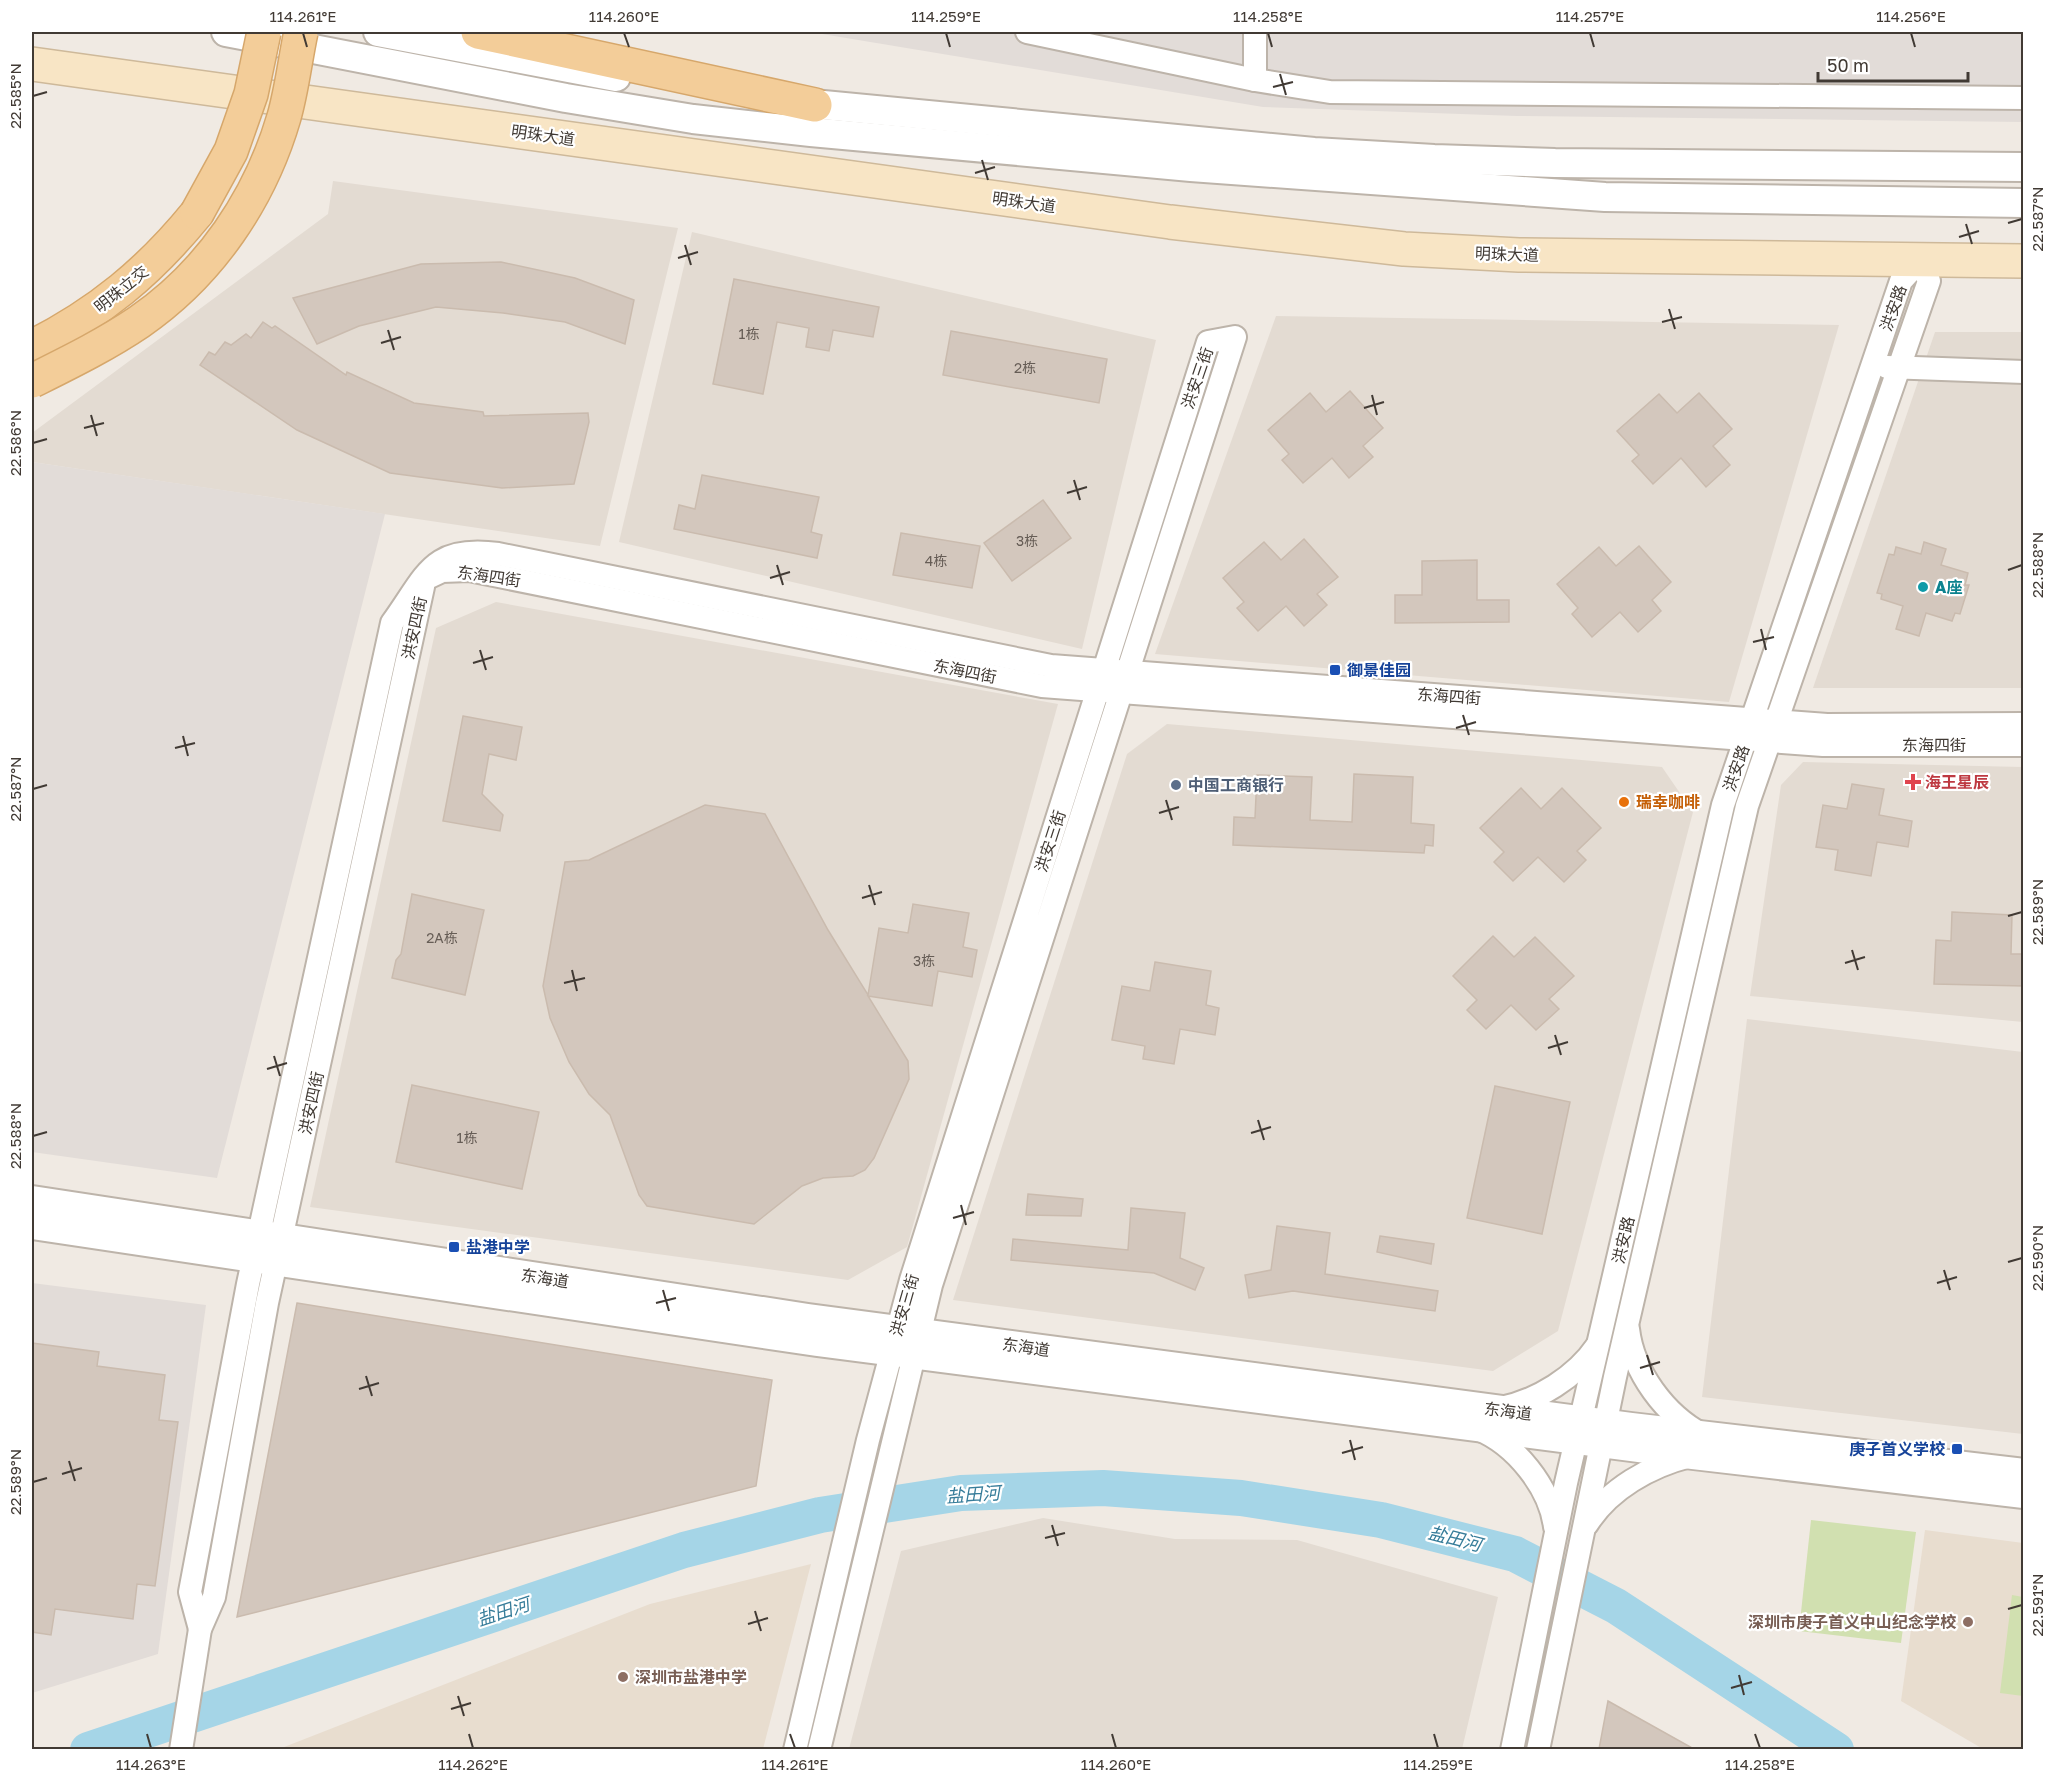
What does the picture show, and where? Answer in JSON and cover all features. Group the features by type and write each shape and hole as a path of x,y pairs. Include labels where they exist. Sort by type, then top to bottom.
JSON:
{"main road":[{"name":"明珠立交","path":"32,347 85,318 130,285 168,249 197,213 231,152 251,93 264,32"},
{"path":"32,381 102,345 141,321 178,291 215,251 255,191 272,153 284,115 301,32"},
{"path":"478,32 815,105"},
{"name":"明珠大道","path":"32,64 1298,238 1404,249 1917,274 2024,283"},
{"name":"明珠大道","path":"32,86 1287,259 1515,276 1917,274 2024,261"}],"street":[{"path":"226,32 566,98 693,119 823,133 1191,167 1581,195 2024,203"},
{"path":"378,32 575,70 697,90 815,105 1314,152 1434,159 2024,167"},
{"path":"1027,32 1255,80 1330,92 2024,98"},
{"path":"1255,32 1255,80"},
{"name":"洪安路","path":"1538,1749 1580,1549 1599,1342 1724,805 1872,366 1917,274"},
{"name":"洪安路","path":"1512,1749 1554,1543 1628,1321 1748,806 1899,368 1917,274"},
{"name":"洪安三街","path":"795,1749 863,1457 906,1342 931,1285 1235,337 1208,342 1101,680 906,1342 889,1456 819,1749"},
{"path":"1872,366 2024,372"},
{"name":"东海四街","path":"424,579 431,566 442,558 459,552 478,552 1051,666 1101,680 1749,730 1774,731 1827,725 2024,724"},
{"name":"洪安四街","path":"181,1749 200,1629 190,1592 267,1248 424,579"},
{"name":"东海四街","path":"1774,731 1823,745 2024,745"},
{"name":"东海道","path":"32,1200 267,1248"},
{"name":"东海道","path":"32,1225 267,1248 906,1342 1698,1445 2024,1494"},
{"path":"1580,1549 1594,1514 1617,1491 1698,1445 1649,1384 1633,1351 1628,1321"},
{"path":"1554,1543 1549,1505 1531,1473 1504,1446 1481,1418 1548,1390 1579,1365 1599,1342"},
{"name":"东海道","path":"1698,1445 2024,1473"}],"shaded area":[{"path":"810,32 2023,32 2023,122 1517,116 1263,107"},
{"path":"333,181 678,228 600,546 32,462 32,433 328,214"},
{"path":"692,232 1156,340 1082,649 619,542"},
{"path":"1276,316 1839,325 1729,702 1155,654"},
{"path":"1935,332 2023,332 2023,688 1813,688"},
{"path":"32,462 385,514 217,1178 32,1152"},
{"path":"496,602 1058,704 907,1247 848,1280 310,1207 436,628"},
{"path":"1167,724 1662,767 1693,812 1558,1331 1493,1371 953,1300 1127,754"},
{"path":"1803,762 2023,767 2023,1022 1750,996 1781,785"},
{"path":"1747,1019 2023,1052 2023,1434 1702,1397"},
{"path":"32,1283 206,1305 158,1654 32,1693"},
{"path":"1043,1518 1175,1539 1297,1540 1498,1597 1462,1749 849,1749 901,1551"},
{"name":"深圳市庚子首义中山纪念学校","path":"1925,1530 2023,1543 2023,1749 1983,1749 1901,1701"},
{"name":"深圳市盐港中学","path":"811,1564 763,1749 279,1749 650,1604"}],"green space":[{"path":"1811,1520 1916,1532 1901,1643 1799,1631"},
{"path":"2012,1595 2023,1597 2023,1696 2000,1693"}],"building":[{"path":"501,262 575,278 634,300 625,344 565,322 436,307 359,326 317,344 293,298 421,264"},
{"path":"734,279 879,307 873,337 833,330 829,351 806,347 809,328 777,322 763,394 713,384"},
{"path":"263,322 272,328 275,326 346,375 347,372 414,403 483,412 484,416 588,413 589,422 574,484 502,488 390,473 297,430 200,365 209,352 215,355 225,342 231,345 246,334 251,338"},
{"path":"951,331 1107,359 1099,403 943,375"},
{"path":"1350,391 1383,428 1363,446 1373,457 1349,478 1332,458 1303,483 1282,460 1289,454 1268,430 1310,393 1326,412"},
{"path":"1699,393 1732,429 1713,446 1730,465 1706,487 1681,458 1653,484 1632,461 1639,455 1617,431 1659,394 1677,413"},
{"path":"702,475 819,497 811,532 822,535 817,558 674,529 679,505 695,509"},
{"path":"1043,500 1071,538 1012,581 984,543"},
{"path":"901,533 980,546 972,588 893,575"},
{"path":"1304,539 1338,577 1317,594 1327,605 1304,626 1286,606 1258,631 1237,608 1244,602 1223,578 1264,542 1281,560"},
{"name":"A座","path":"1924,542 1946,549 1941,565 1968,573 1965,585 1969,585 1960,614 1955,613 1952,621 1926,613 1919,636 1896,629 1903,606 1881,599 1882,594 1877,593 1889,554 1894,555 1896,547 1921,554"},
{"path":"1639,546 1671,582 1652,600 1661,611 1638,632 1620,612 1592,637 1572,614 1578,608 1557,584 1599,547 1616,566"},
{"path":"1477,560 1477,600 1509,600 1509,622 1395,623 1395,595 1422,595 1422,561"},
{"path":"463,716 522,727 516,760 489,754 482,794 503,815 500,831 443,821"},
{"path":"1354,774 1413,777 1411,823 1434,825 1433,846 1425,845 1424,853 1233,845 1234,817 1255,818 1257,775 1312,777 1310,820 1352,822"},
{"path":"1852,784 1884,789 1879,815 1912,821 1908,847 1877,842 1871,876 1835,870 1838,850 1816,847 1823,805 1847,809"},
{"path":"1521,788 1541,809 1562,788 1601,828 1577,851 1586,860 1564,882 1538,857 1513,881 1494,862 1504,852 1480,828"},
{"path":"705,805 765,814 828,930 868,995 879,928 908,933 913,904 969,913 963,947 977,950 972,977 938,971 932,1006 868,996 908,1061 909,1079 874,1158 865,1170 853,1176 823,1178 802,1186 754,1224 647,1206 639,1195 610,1115 589,1094 569,1062 550,1018 543,986 565,862 589,860"},
{"path":"412,894 484,910 465,995 392,978 396,960 401,954"},
{"path":"1952,912 2012,915 2011,954 2024,954 2024,986 1934,984 1936,940 1951,941"},
{"path":"1493,936 1514,957 1535,937 1574,976 1549,999 1559,1009 1536,1030 1511,1005 1486,1029 1467,1010 1477,1000 1453,976"},
{"path":"1155,962 1211,971 1206,1005 1219,1008 1215,1035 1180,1029 1174,1064 1143,1059 1145,1046 1112,1040 1122,986 1150,991"},
{"path":"412,1085 539,1112 522,1189 396,1162"},
{"path":"1495,1086 1570,1102 1542,1234 1467,1218"},
{"path":"1028,1194 1083,1199 1081,1216 1026,1215"},
{"path":"1131,1208 1185,1213 1180,1258 1204,1268 1195,1290 1154,1273 1011,1260 1013,1239 1128,1250"},
{"path":"1277,1226 1330,1233 1325,1274 1438,1291 1435,1311 1293,1291 1249,1298 1245,1275 1271,1270"},
{"path":"1380,1236 1434,1244 1431,1264 1377,1252"},
{"path":"297,1303 772,1380 756,1486 237,1617"},
{"path":"32,1343 99,1352 97,1366 165,1375 159,1420 178,1422 155,1586 137,1584 133,1619 55,1609 51,1635 32,1632"},
{"path":"1608,1701 1694,1749 1599,1749"}],"waterway":[{"name":"盐田河","path":"88,1750 684,1550 820,1515 961,1493 1103,1488 1241,1498 1381,1520 1515,1554 1616,1606 1836,1750"}],"place":[{"name":"A座","path":"1923,587"},
{"name":"御景佳园","path":"1335,670"},
{"name":"海王星辰","path":"1913,782"},
{"name":"中国工商银行","path":"1176,785"},
{"name":"瑞幸咖啡","path":"1624,802"},
{"name":"盐港中学","path":"454,1247"},
{"name":"庚子首义学校","path":"1957,1449"},
{"name":"深圳市庚子首义中山纪念学校","path":"1968,1622"},
{"name":"深圳市盐港中学","path":"623,1677"}]}
